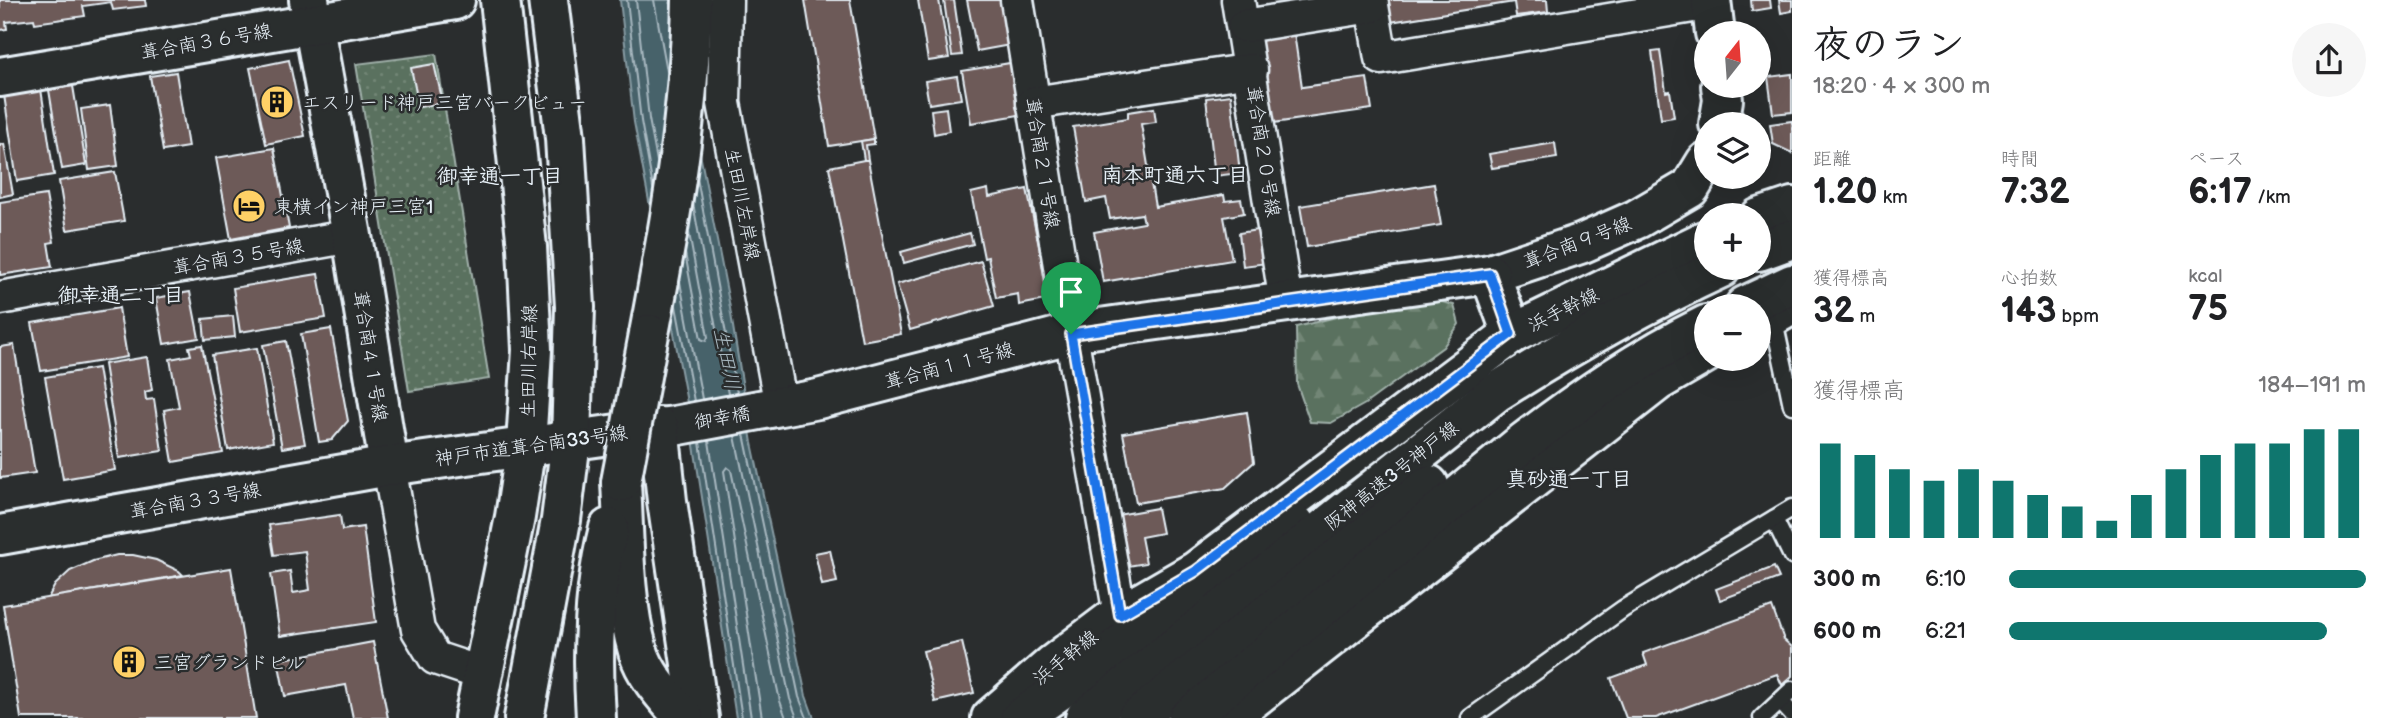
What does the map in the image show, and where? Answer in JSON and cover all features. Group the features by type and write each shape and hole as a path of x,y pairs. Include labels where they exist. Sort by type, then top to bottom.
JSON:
{"main road":[{"name":"葺合南３６号線","path":"0,77 311,11 455,0"},
{"name":"生田川右岸線","path":"474,718 515,517 526,445 533,350 527,247 500,0"},
{"path":"524,718 561,520 571,440 575,307 565,138 548,0"},
{"path":"596,718 593,668 597,607 606,541 621,482 675,196 691,59 692,0"},
{"name":"葺合南４１号線","path":"311,11 352,236 389,466"},
{"name":"葺合南９号線","path":"1490,274 1583,243 1637,219 1690,188 1694,182"},
{"path":"1771,214 1792,207"},
{"path":"1771,247 1792,239"},
{"name":"浜手幹線","path":"991,718 1052,665 1120,615 1196,571 1511,334 1694,246"},
{"path":"1490,274 1511,334"},
{"name":"葺合南１１号線","path":"776,407 818,399 1071,334 1490,274"},
{"name":"阪神高速3号神戸線","path":"1084,718 1495,393 1566,348 1647,302 1695,280"},
{"path":"1137,718 1488,439 1694,331"},
{"path":"1228,718 1658,380 1694,360"},
{"path":"1188,718 1524,442 1635,363"},
{"name":"御幸橋","path":"666,426 776,407"},
{"name":"神戸市道葺合南33号線","path":"389,466 666,426"},
{"path":"666,426 673,541 699,718"},
{"path":"1020,718 1083,674 1166,609 1266,541 1439,437"},
{"name":"葺合南３３号線","path":"0,535 389,466"},
{"path":"621,482 629,602 638,652 658,689 684,718"}],"street":[{"name":"生田川左岸線","path":"726,0 724,103 776,407"},
{"name":"葺合南２１号線","path":"1017,0 1120,615"},
{"path":"1241,13 1371,3 1381,58 1712,12"},
{"name":"葺合南２０号線","path":"1241,13 1286,303"},
{"path":"1033,103 1251,70"},
{"name":"葺合南３５号線","path":"0,298 352,236"},
{"name":"葺合南４１号線","path":"389,466 418,630 435,658 482,674"}],"lane":[{"path":"1772,307 1792,405"},
{"path":"1470,718 1623,609 1792,508"},
{"path":"1774,519 1792,556"},
{"path":"1762,718 1786,696 1792,715"}],"green space":[{"path":"436,54 489,379 409,391 356,64"},
{"path":"1420,296 1454,305 1459,324 1443,347 1365,404 1331,423 1310,422 1297,384 1296,327"}],"water":[{"name":"生田川","path":"620,0 670,0 729,302 752,443 806,696 814,718 736,718 689,413 634,122"}],"building":[{"path":"0,0 145,0 146,6 113,10 111,2 83,6 85,16 35,23 34,19 6,22 7,29 0,30"},
{"path":"805,0 850,0 874,139 829,146"},
{"path":"918,0 939,0 949,58 928,61"},
{"path":"954,0 962,55 952,56 944,1"},
{"path":"967,0 1001,0 1010,45 977,51"},
{"path":"1380,0 1547,0 1548,12 1516,16 1514,2 1384,23"},
{"path":"1751,0 1770,0 1771,8 1752,11"},
{"path":"1779,0 1792,0 1792,11 1781,13"},
{"path":"1294,33 1302,87 1367,78 1372,109 1273,123 1261,37"},
{"path":"1660,51 1666,92 1670,91 1674,117 1661,119 1652,52"},
{"name":"エスリード神戸三宮バークビュー","path":"289,60 305,136 266,144 250,68"},
{"path":"1010,63 1019,115 971,123 962,71"},
{"path":"434,64 443,103 419,107 411,68"},
{"path":"176,72 188,147 163,151 150,76"},
{"path":"1792,74 1792,112 1773,114 1771,77"},
{"path":"957,76 961,99 929,104 925,81"},
{"path":"73,86 86,165 62,169 49,90"},
{"path":"41,89 54,175 17,181 4,95"},
{"path":"1231,95 1240,173 1215,176 1206,98"},
{"path":"110,105 118,166 89,170 81,109"},
{"path":"946,108 949,131 934,134 931,110"},
{"path":"1154,108 1156,122 1141,124 1155,207 1224,195 1225,201 1241,199 1244,213 1224,217 1232,260 1103,282 1094,232 1144,223 1142,214 1110,219 1106,198 1086,202 1073,127 1128,118 1128,112"},
{"path":"1792,121 1792,153 1773,144 1771,124"},
{"path":"874,139 874,144 866,145 868,160 864,160 861,141"},
{"path":"1555,143 1557,158 1492,168 1489,154"},
{"path":"4,144 13,194 0,197 0,145"},
{"path":"274,148 289,228 231,239 216,158"},
{"path":"868,160 901,334 862,341 829,167"},
{"path":"115,172 124,221 67,230 59,181"},
{"path":"1434,184 1441,225 1307,247 1300,206"},
{"path":"988,189 989,197 1027,189 1050,299 1019,305 1018,294 996,298 988,257 984,258 971,193"},
{"path":"46,195 54,242 48,243 52,267 0,275 0,202"},
{"path":"1263,229 1268,263 1243,266 1239,233"},
{"path":"970,233 973,244 904,263 901,252"},
{"path":"981,261 994,306 910,330 897,284"},
{"path":"318,274 326,318 240,332 233,288"},
{"path":"190,292 199,338 164,344 156,298"},
{"path":"119,308 127,357 41,371 32,323"},
{"path":"233,316 235,337 205,340 203,319"},
{"path":"331,329 348,421 332,440 319,442 301,334"},
{"path":"286,341 305,444 282,448 263,345"},
{"path":"14,345 35,473 0,478 0,347"},
{"path":"202,345 223,453 173,462 164,410 179,407 170,359 191,355 189,347"},
{"path":"257,348 273,442 228,450 212,355"},
{"path":"147,357 152,390 145,392 146,400 154,399 162,451 119,458 104,364"},
{"path":"98,368 115,470 63,479 45,377"},
{"path":"1247,412 1254,462 1225,488 1136,503 1123,433"},
{"path":"1157,508 1162,533 1141,537 1146,563 1122,567 1112,516"},
{"path":"340,515 342,530 363,527 376,622 280,636 271,574 290,571 293,593 310,590 305,551 274,555 269,525"},
{"path":"830,550 837,582 822,585 815,553"},
{"path":"117,555 156,560 183,575 48,598 55,585 70,571"},
{"path":"1774,567 1779,578 1720,600 1716,589"},
{"name":"三宮グランドビル","path":"231,568 256,718 21,718 3,605"},
{"path":"1772,607 1784,640 1792,647 1792,676 1782,685 1777,674 1656,718 1626,718 1611,678 1647,665 1643,653"},
{"path":"373,642 388,718 353,718 346,685 285,696 278,660"},
{"path":"962,642 974,693 935,702 923,651"}],"place":[{"name":"エスリード神戸三宮バークビュー","path":"277,102"},
{"name":"東横イン神戸三宮1","path":"249,206"},
{"name":"三宮グランドビル","path":"129,662"}],"district":[{"name":"南本町通六丁目","path":"1175,175"},
{"name":"御幸通一丁目","path":"500,176"},
{"name":"御幸通二丁目","path":"121,295"},
{"name":"真砂通一丁目","path":"1569,479"}],"route":[{"path":"1490,274 1511,334 1196,571 1120,615 1071,334 1490,274"}]}
